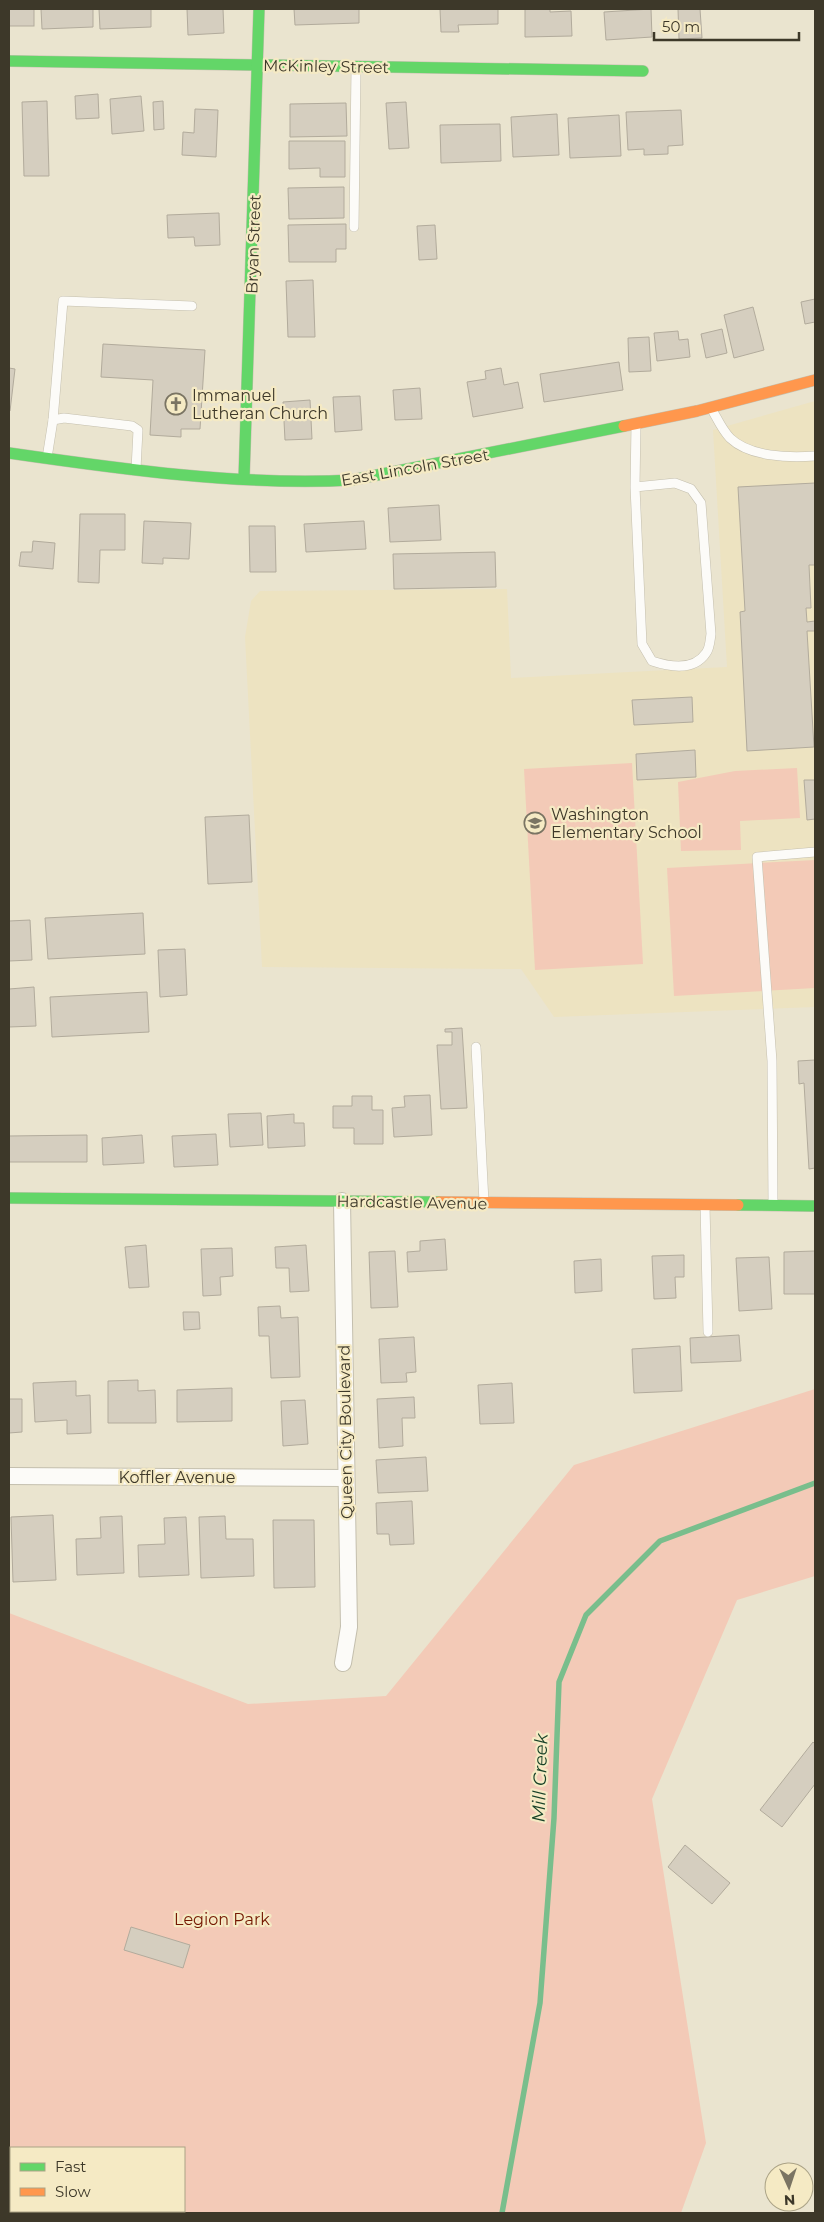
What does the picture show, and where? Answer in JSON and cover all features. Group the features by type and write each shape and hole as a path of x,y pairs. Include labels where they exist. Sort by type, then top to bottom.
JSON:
{"street":[{"name":"Bryan Street","path":"244,479 259,65 259,9"},
{"name":"McKinley Street","path":"9,61 643,71"},
{"name":"East Lincoln Street","path":"9,454 244,479 313,483 352,480 636,424 710,408 815,380"},
{"name":"Hardcastle Avenue","path":"9,1198 815,1206"},
{"name":"Queen City Boulevard","path":"342,1202 344,1478 349,1627 343,1663"},
{"name":"Koffler Avenue","path":"9,1476 344,1478"}],"lane":[{"path":"354,228 356,67"},
{"path":"46,458 52,420 63,301 192,306"},
{"path":"710,408 729,437 740,445 761,453 815,456"},
{"path":"52,420 64,418 132,426 138,430 136,469"},
{"path":"635,487 676,483 691,489 701,503 711,634 707,652 695,664 669,667 652,661 642,644 635,487 636,424"},
{"path":"773,1205 772,1061 757,857 815,852"},
{"path":"476,1047 484,1203"},
{"path":"705,1205 708,1332"}],"shaded area":[{"name":"Washington Elementary School","path":"815,401 815,1007 554,1017 521,969 262,967 245,637 251,601 260,591 507,589 511,678 727,667 713,430"}],"green space":[{"path":"632,763 643,964 535,970 524,769"},
{"path":"797,768 800,818 740,821 741,850 681,851 678,782 735,771"},
{"path":"815,860 815,988 674,996 667,868"},
{"name":"Legion Park","path":"815,1389 815,1576 737,1600 652,1799 706,2143 681,2213 9,2213 9,1613 248,1704 386,1696 574,1465"}],"building":[{"path":"9,9 34,9 34,26 9,26"},
{"path":"41,9 93,9 93,27 42,29"},
{"path":"99,9 151,9 151,27 100,29"},
{"path":"187,9 223,9 224,33 188,35"},
{"path":"294,9 359,9 359,23 295,25"},
{"path":"440,9 498,9 498,24 458,25 459,32 441,32"},
{"path":"525,9 550,9 550,12 571,11 572,36 525,37"},
{"path":"651,9 652,37 606,40 604,12"},
{"path":"678,9 700,9 702,38 679,39"},
{"path":"98,94 99,118 76,119 75,96"},
{"path":"141,96 144,131 112,134 110,99"},
{"path":"47,101 49,176 24,176 22,102"},
{"path":"163,101 164,129 154,130 153,102"},
{"path":"406,102 409,148 389,149 386,103"},
{"path":"346,103 347,136 290,137 290,104"},
{"path":"195,109 218,110 216,157 182,155 183,132 194,133"},
{"path":"681,110 683,145 668,146 668,154 644,155 644,149 628,150 626,112"},
{"path":"557,114 559,155 513,157 511,117"},
{"path":"619,115 621,156 570,158 568,118"},
{"path":"500,124 501,161 441,163 440,125"},
{"path":"289,141 345,141 345,177 320,177 320,168 289,169"},
{"path":"344,187 344,218 289,219 288,188"},
{"path":"219,213 220,245 195,246 194,237 168,238 167,215"},
{"path":"346,224 346,249 336,249 336,262 289,262 288,225"},
{"path":"435,225 437,259 419,260 417,226"},
{"path":"313,280 315,337 288,337 286,281"},
{"path":"815,299 815,322 805,324 801,302"},
{"path":"753,307 764,350 734,358 724,315"},
{"path":"722,329 727,353 706,358 701,334"},
{"path":"678,331 679,340 688,339 690,357 657,361 654,333"},
{"path":"649,337 651,371 629,372 628,338"},
{"name":"Immanuel Lutheran Church","path":"103,344 205,350 200,429 181,429 181,437 150,435 153,380 101,377"},
{"path":"619,362 623,390 544,402 540,374"},
{"path":"9,368 15,369 10,411 9,411"},
{"path":"501,368 504,385 518,382 523,408 473,417 467,382 486,379 485,371"},
{"path":"420,388 422,419 395,420 393,390"},
{"path":"360,396 362,430 335,432 333,397"},
{"path":"310,400 312,439 285,440 283,402"},
{"path":"815,483 815,565 809,565 811,608 806,608 807,622 815,621 815,631 807,631 814,747 747,751 740,612 745,611 738,487"},
{"path":"439,505 441,540 390,542 388,508"},
{"path":"80,514 125,514 125,550 100,550 99,583 78,582"},
{"path":"144,521 191,523 189,559 163,558 163,564 142,563"},
{"path":"364,521 366,549 306,552 304,524"},
{"path":"249,526 275,526 276,572 250,572"},
{"path":"33,541 55,543 53,569 19,566 21,552 32,552"},
{"path":"495,552 496,587 394,589 393,554"},
{"path":"692,697 693,722 634,725 632,700"},
{"path":"695,750 696,777 637,780 636,754"},
{"path":"804,780 815,780 815,819 807,820"},
{"path":"249,815 252,882 208,884 205,817"},
{"path":"143,913 145,954 48,959 45,918"},
{"path":"30,920 32,960 9,961 9,921"},
{"path":"185,949 187,995 160,997 158,950"},
{"path":"34,987 36,1026 9,1027 9,989"},
{"path":"147,992 149,1032 52,1037 50,997"},
{"path":"462,1028 467,1108 441,1109 437,1045 452,1045 452,1032 445,1032 445,1029"},
{"path":"815,1060 815,1168 809,1169 804,1083 799,1084 798,1061"},
{"path":"430,1095 432,1135 394,1137 392,1108 405,1107 404,1096"},
{"path":"352,1096 372,1096 372,1110 383,1110 383,1144 354,1144 354,1128 333,1128 333,1106 352,1106"},
{"path":"261,1113 263,1145 230,1147 228,1114"},
{"path":"294,1114 294,1123 304,1123 305,1146 268,1148 267,1116"},
{"path":"216,1134 218,1165 174,1167 172,1136"},
{"path":"87,1135 87,1162 9,1162 9,1136"},
{"path":"142,1135 144,1163 103,1165 102,1138"},
{"path":"445,1239 447,1270 408,1272 407,1252 420,1251 420,1241"},
{"path":"146,1245 149,1287 129,1288 125,1247"},
{"path":"306,1245 309,1291 290,1292 289,1268 276,1268 275,1247"},
{"path":"232,1248 233,1276 220,1277 221,1295 203,1296 201,1249"},
{"path":"395,1251 398,1307 371,1308 369,1252"},
{"path":"815,1251 815,1294 784,1294 784,1252"},
{"path":"684,1255 684,1277 675,1277 676,1298 654,1299 652,1256"},
{"path":"769,1257 772,1309 739,1311 736,1258"},
{"path":"601,1259 602,1291 575,1293 574,1261"},
{"path":"280,1306 281,1318 298,1317 300,1377 271,1378 269,1336 259,1336 258,1307"},
{"path":"183,1312 199,1312 200,1329 184,1330"},
{"path":"739,1335 741,1361 691,1363 690,1338"},
{"path":"414,1337 416,1372 406,1373 407,1382 381,1383 379,1339"},
{"path":"680,1346 682,1391 634,1393 632,1349"},
{"path":"138,1380 138,1391 155,1390 156,1423 108,1423 108,1381"},
{"path":"76,1381 76,1396 90,1395 91,1433 67,1434 67,1420 35,1422 33,1383"},
{"path":"512,1383 514,1423 480,1424 478,1385"},
{"path":"232,1388 232,1421 177,1422 177,1390"},
{"path":"414,1397 415,1418 402,1418 403,1446 379,1448 377,1399"},
{"path":"9,1399 22,1399 22,1432 9,1433"},
{"path":"305,1400 308,1444 283,1446 281,1401"},
{"path":"426,1457 428,1491 378,1493 376,1460"},
{"path":"412,1501 414,1544 390,1545 389,1534 377,1534 376,1503"},
{"path":"53,1515 56,1580 13,1582 11,1517"},
{"path":"122,1516 124,1573 77,1575 76,1539 101,1538 100,1517"},
{"path":"225,1516 226,1539 253,1539 254,1576 201,1578 199,1517"},
{"path":"186,1517 189,1575 139,1577 138,1545 165,1544 164,1518"},
{"path":"273,1520 314,1520 315,1587 274,1588"},
{"path":"813,1742 815,1744 815,1784 782,1827 760,1810"},
{"path":"685,1845 730,1883 712,1904 668,1867"},
{"path":"131,1927 190,1945 183,1968 124,1950"}],"waterway":[{"name":"Mill Creek","path":"502,2213 540,2003 554,1818 559,1682 586,1615 660,1541 815,1483"}],"traffic: fast":[{"path":"244,479 259,9"},
{"path":"9,61 643,71"},
{"path":"9,453 181,475 267,481 352,480 624,426"},
{"path":"9,1198 439,1202"},
{"path":"738,1205 815,1206"}],"traffic: slow":[{"path":"624,426 697,411 815,380"},
{"path":"439,1202 738,1205"}],"place":[{"name":"Immanuel Lutheran Church","path":"176,404"},
{"name":"Washington Elementary School","path":"535,823"}]}
